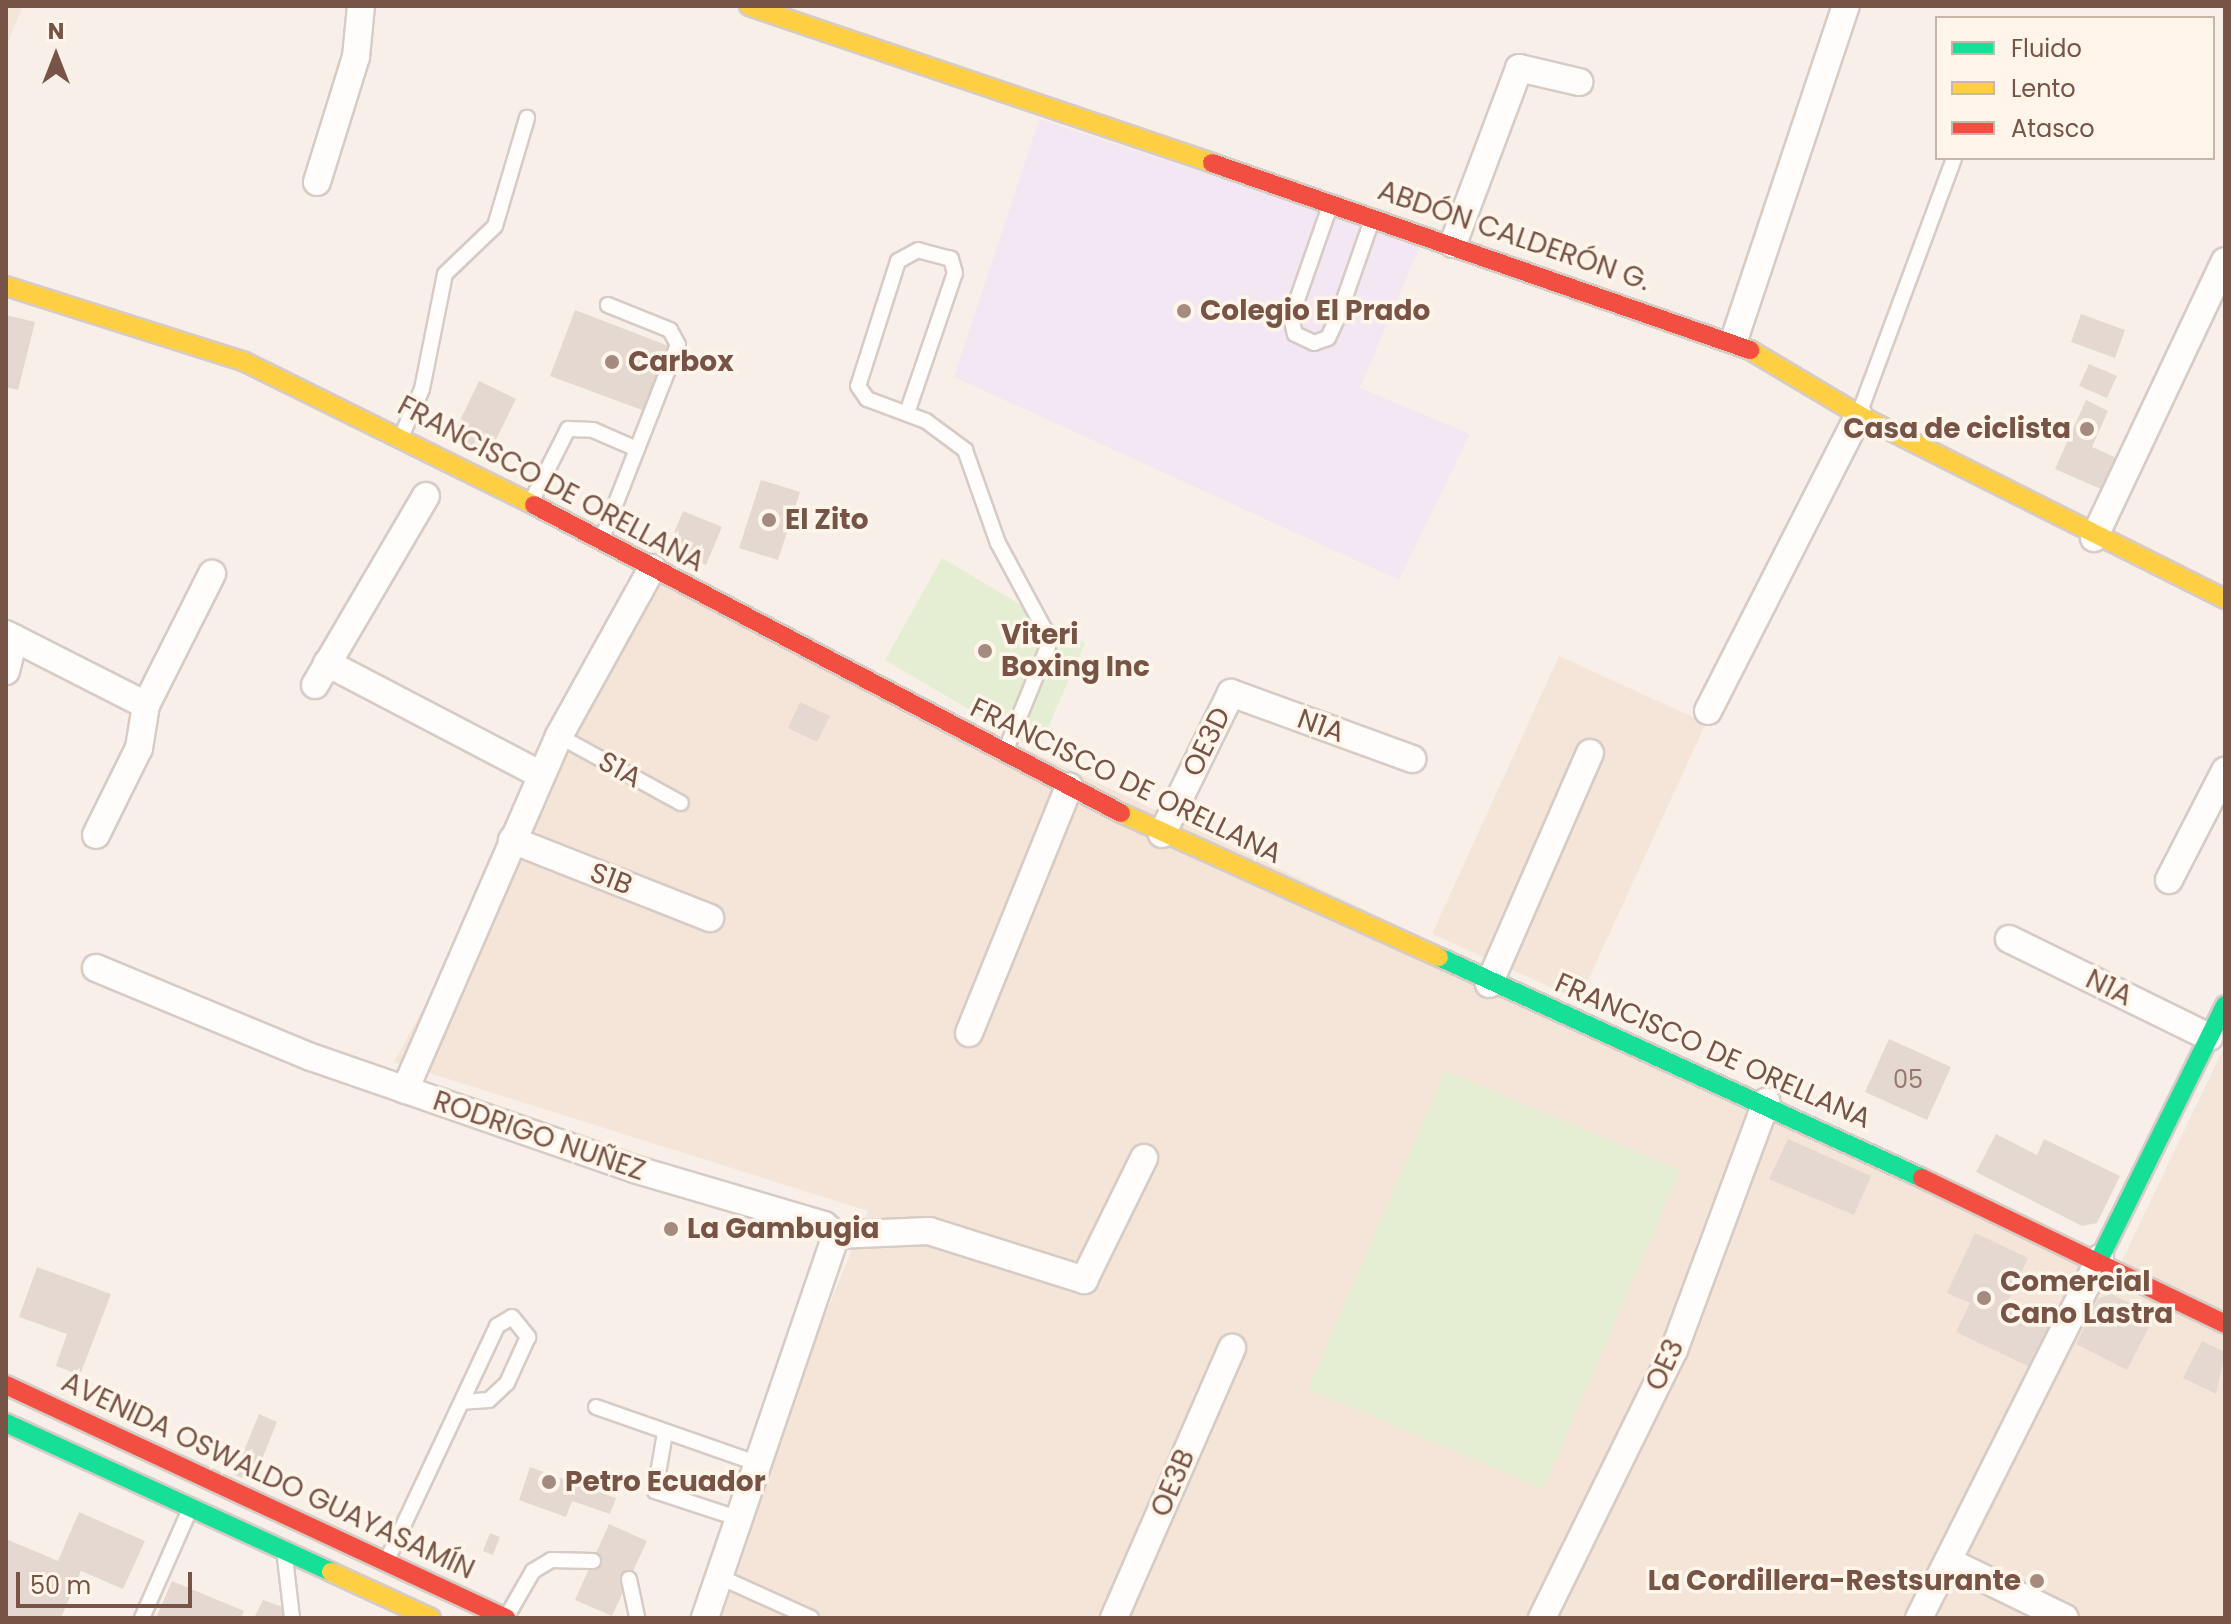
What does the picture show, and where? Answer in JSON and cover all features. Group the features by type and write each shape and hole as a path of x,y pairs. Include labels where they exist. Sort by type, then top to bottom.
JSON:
{"street":[{"path":"317,182 356,57 361,6"},
{"path":"1734,340 1846,6"},
{"name":"ABDÓN CALDERÓN G.","path":"767,9 1734,340 1859,415 2094,538 2225,599"},
{"path":"1453,244 1519,68 1579,82"},
{"path":"2094,538 2225,261"},
{"name":"FRANCISCO DE ORELLANA","path":"6,286 243,361 401,435 1004,754 1162,834 1489,984 1766,1102 2100,1258 2225,1324"},
{"path":"1708,711 1859,415"},
{"path":"426,496 321,674 541,775"},
{"name":"RODRIGO NUÑEZ","path":"652,568 559,736 405,1090 824,1225 836,1235"},
{"path":"96,835 139,748 146,705 212,574"},
{"path":"6,671 10,636 146,705"},
{"name":"N1A","path":"1231,693 1412,759"},
{"name":"OE3D","path":"1162,834 1231,693"},
{"path":"1489,984 1590,753"},
{"path":"2169,880 2225,771"},
{"path":"969,1033 1069,787"},
{"name":"S1B","path":"512,840 710,918"},
{"name":"N1A","path":"2009,939 2209,1037"},
{"path":"96,968 405,1090"},
{"path":"1919,1618 2225,1005"},
{"name":"OE3","path":"1542,1618 1674,1350 1766,1102"},
{"path":"705,1618 836,1235 929,1231 1084,1280 1144,1158"},
{"name":"OE3B","path":"1114,1618 1232,1348"},
{"name":"AVENIDA OSWALDO GUAYASAMÍN","path":"6,1385 506,1618"},
{"path":"6,1423 284,1550 392,1610 431,1618"},
{"path":"1948,1561 2065,1618"}],"lane":[{"path":"401,435 422,389 445,274 491,233 527,118"},
{"path":"1859,415 1954,160"},
{"path":"1331,203 1291,317 1295,334 1314,343 1328,338 1338,317 1373,217"},
{"path":"907,413 955,273 951,259 918,250 898,261 858,374 867,399 907,413 965,450 998,543 1047,634 1004,754"},
{"path":"601,541 677,338 608,305"},
{"path":"530,502 568,429 593,430 637,449"},
{"name":"S1A","path":"559,736 681,803"},
{"path":"387,1562 497,1326 512,1317 527,1330 518,1365 489,1400 462,1402"},
{"path":"596,1407 759,1464"},
{"path":"665,1433 655,1491 740,1519"},
{"path":"142,1618 191,1509"},
{"path":"284,1550 292,1618"},
{"path":"506,1618 533,1571 551,1560 593,1561"},
{"path":"720,1577 811,1618"},
{"path":"629,1579 637,1618"}],"shaded area":[{"path":"6,6 23,6 6,47"},
{"name":"Colegio El Prado","path":"1039,119 1421,244 1360,388 1470,434 1399,580 954,377"},
{"path":"659,575 2119,1267 2225,1045 2225,1618 700,1618 868,1211 394,1062"},
{"path":"1559,656 1706,723 1579,1000 1432,934"}],"green space":[{"name":"Viteri Boxing Inc","path":"942,558 1085,643 1038,750 885,660"},
{"path":"1445,1071 1680,1170 1543,1489 1308,1389"}],"building":[{"name":"Carbox","path":"575,310 674,348 650,413 550,376"},
{"path":"2081,314 2125,330 2115,358 2071,342"},
{"path":"6,315 35,322 18,390 6,387"},
{"path":"2089,364 2117,376 2107,398 2079,386"},
{"path":"479,381 516,399 489,454 452,437"},
{"name":"Casa de ciclista","path":"2086,400 2108,411 2092,447 2117,458 2103,490 2055,469"},
{"name":"El Zito","path":"761,480 800,492 778,560 739,548"},
{"path":"683,511 722,527 706,565 667,550"},
{"path":"800,702 830,716 817,742 788,728"},
{"path":"1889,1039 1951,1067 1927,1120 1865,1092"},
{"path":"1996,1134 2037,1155 2044,1139 2120,1176 2097,1223 2082,1226 1976,1172"},
{"path":"1788,1139 1871,1176 1854,1215 1769,1179"},
{"name":"Comercial Cano Lastra","path":"1975,1233 2028,1258 2006,1306 2051,1327 2032,1368 1956,1332 1970,1303 1947,1293"},
{"path":"37,1267 111,1294 80,1375 56,1366 67,1334 19,1317"},
{"path":"2111,1294 2155,1315 2127,1370 2076,1344 2098,1299"},
{"path":"2202,1341 2225,1352 2216,1394 2183,1378"},
{"path":"259,1414 277,1422 253,1482 234,1475"},
{"name":"Petro Ecuador","path":"530,1467 616,1498 610,1514 572,1501 566,1517 519,1500"},
{"path":"79,1512 145,1541 123,1589 81,1571 61,1618 6,1618 6,1539 58,1561"},
{"name":"Petro Ecuador","path":"609,1524 647,1541 612,1616 575,1600"},
{"path":"490,1533 500,1537 493,1555 483,1551"},
{"path":"172,1581 244,1611 241,1618 156,1618"},
{"path":"263,1600 288,1609 284,1618 254,1618"}],"traffic: fast":[{"path":"1439,957 1922,1178"},
{"path":"2100,1258 2225,1005"},
{"path":"6,1423 331,1572"}],"traffic: slow":[{"path":"749,6 1212,163"},
{"path":"6,286 243,361 534,505"},
{"path":"1750,350 1859,415 2225,599"},
{"path":"1121,813 1439,957"},
{"path":"331,1572 431,1618"}],"traffic: jam":[{"path":"1212,163 1750,350"},
{"path":"534,505 1121,813"},
{"path":"1922,1178 2225,1324"},
{"path":"6,1385 506,1618"}],"place":[{"name":"Colegio El Prado","path":"1184,311"},
{"name":"Carbox","path":"612,362"},
{"name":"Casa de ciclista","path":"2087,429"},
{"name":"El Zito","path":"769,520"},
{"name":"Viteri Boxing Inc","path":"985,651"},
{"name":"La Gambugia","path":"671,1229"},
{"name":"Comercial Cano Lastra","path":"1984,1298"},
{"name":"Petro Ecuador","path":"549,1482"},
{"name":"La Cordillera-Restsurante","path":"2037,1581"}]}
